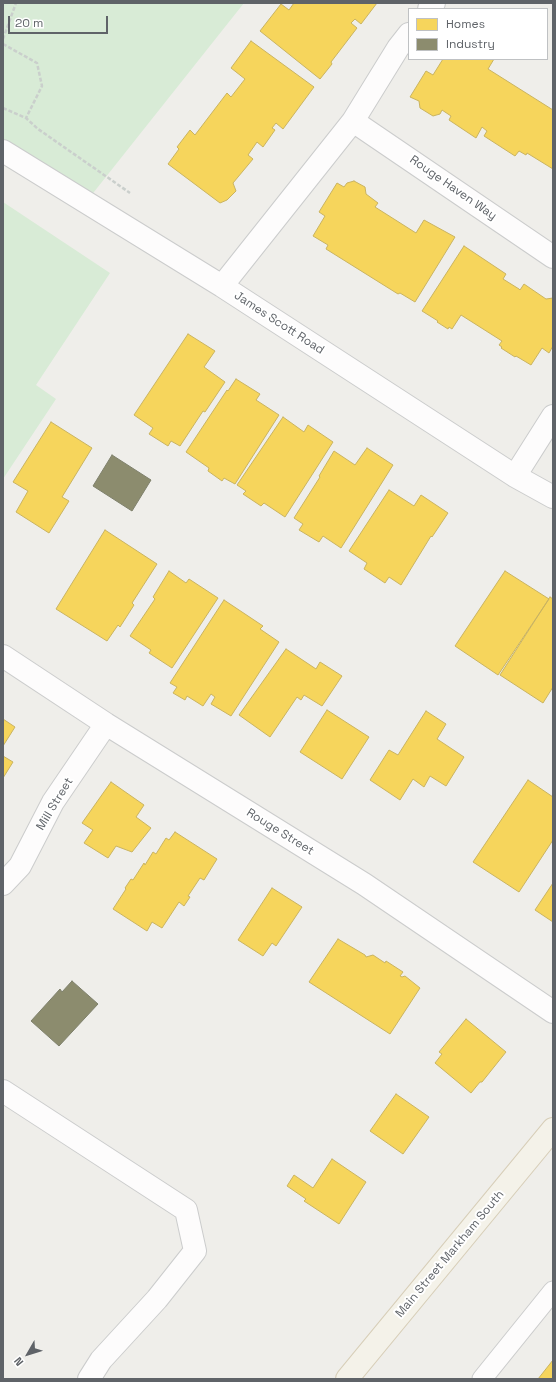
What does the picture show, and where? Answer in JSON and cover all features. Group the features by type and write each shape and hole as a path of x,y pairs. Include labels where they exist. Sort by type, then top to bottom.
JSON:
{"main road":[{"name":"Main Street Markham South","path":"347,1379 553,1130"}],"street":[{"path":"222,286 353,121 398,48 408,35"},
{"name":"Rouge Haven Way","path":"353,121 553,257"},
{"name":"James Scott Road","path":"3,151 222,286 515,476 553,497"},
{"path":"515,476 553,416"},
{"name":"Rouge Street","path":"3,656 106,724 364,884 553,1012"},
{"name":"Mill Street","path":"3,884 20,866 53,802 106,724"},
{"path":"3,1091 186,1210 195,1251 157,1299 101,1360 89,1379"}],"lane":[{"path":"482,1379 553,1291"}],"path":[{"path":"3,39 16,3"},
{"path":"3,44 37,63 42,86 26,118"},
{"path":"3,108 26,118 38,129 134,196"}],"green space":[{"path":"3,3 244,3 86,202 3,151"},
{"path":"3,202 110,273 36,385 56,399 3,479"}],"building: Homes":[{"path":"294,3 377,3 361,24 355,19 351,23 357,28 320,79 260,31 281,4 289,10"},
{"path":"251,41 314,87 283,129 276,123 272,128 275,130 263,147 257,142 248,155 253,159 233,183 236,191 227,200 220,203 168,164 179,149 177,147 190,130 195,135 227,93 231,97 245,79 231,68"},
{"path":"442,60 493,60 488,69 553,110 553,169 527,153 526,155 519,151 515,156 484,136 487,131 482,127 476,138 449,120 451,116 442,110 440,114 433,116 420,108 419,101 410,97 426,71 433,75"},
{"path":"354,181 365,187 366,194 378,203 375,207 416,233 424,220 455,237 415,302 400,293 398,294 326,249 328,245 313,236 325,216 319,212 337,183 344,187 347,183"},
{"path":"464,246 506,274 503,279 520,290 524,284 546,299 553,298 553,346 549,353 542,348 531,365 501,348 502,347 499,345 502,341 461,315 452,329 449,327 448,329 422,311"},
{"path":"188,334 215,351 204,367 225,382 205,412 203,411 180,446 171,441 168,446 149,434 153,428 134,415"},
{"path":"236,379 260,394 256,400 279,415 235,484 224,478 222,481 208,471 209,468 186,452 227,390 228,391"},
{"path":"283,417 304,432 308,425 333,442 285,517 264,503 261,506 243,494 246,491 237,485"},
{"path":"51,422 92,448 62,497 69,501 49,533 16,512 28,491 13,482"},
{"path":"367,448 393,465 341,548 323,536 319,542 299,530 303,524 294,518 320,477 319,476 334,451 355,465"},
{"path":"389,490 414,506 421,495 448,513 432,537 431,536 401,585 389,577 385,583 364,569 367,563 349,551"},
{"path":"105,530 157,564 132,603 134,605 120,627 118,625 107,641 56,609"},
{"path":"169,571 186,583 189,579 218,598 172,668 149,653 151,650 130,636 155,599 153,597"},
{"path":"505,571 549,599 498,675 455,646"},
{"path":"550,597 553,599 553,687 543,703 500,675"},
{"path":"224,600 263,626 260,629 279,642 231,716 211,704 215,697 211,694 203,706 187,696 185,700 173,693 177,687 170,683"},
{"path":"286,649 316,669 320,662 342,676 322,706 304,695 301,700 297,697 270,737 239,715"},
{"path":"327,710 369,737 342,779 300,752"},
{"path":"426,711 446,724 437,739 464,757 446,786 430,776 424,787 413,779 400,800 370,780 389,750 398,755"},
{"path":"3,719 15,727 3,746"},
{"path":"3,756 13,762 3,778"},
{"path":"528,780 553,797 553,840 519,892 473,862"},
{"path":"111,782 144,805 136,817 151,828 132,852 116,846 108,858 84,843 93,830 82,823"},
{"path":"175,832 217,859 204,880 200,878 188,896 190,897 184,906 179,902 162,928 152,922 147,931 113,909 131,879 133,880 153,852 156,854 166,838 169,840"},
{"path":"553,883 553,922 535,910"},
{"path":"272,888 302,907 276,946 272,943 263,956 238,940"},
{"path":"338,939 366,957 373,955 385,963 386,961 403,972 400,976 405,976 420,988 390,1034 309,982"},
{"path":"466,1019 506,1052 482,1082 480,1082 471,1093 435,1063 442,1054 439,1052"},
{"path":"396,1094 429,1117 403,1154 370,1131"},
{"path":"332,1159 366,1182 339,1224 304,1201 306,1199 287,1186 294,1175 313,1188"},
{"path":"553,1360 553,1379 538,1379"}],"building: Industry":[{"path":"112,455 151,480 132,511 93,486"},
{"path":"72,981 98,1004 59,1046 31,1021 60,989 62,992"}]}
